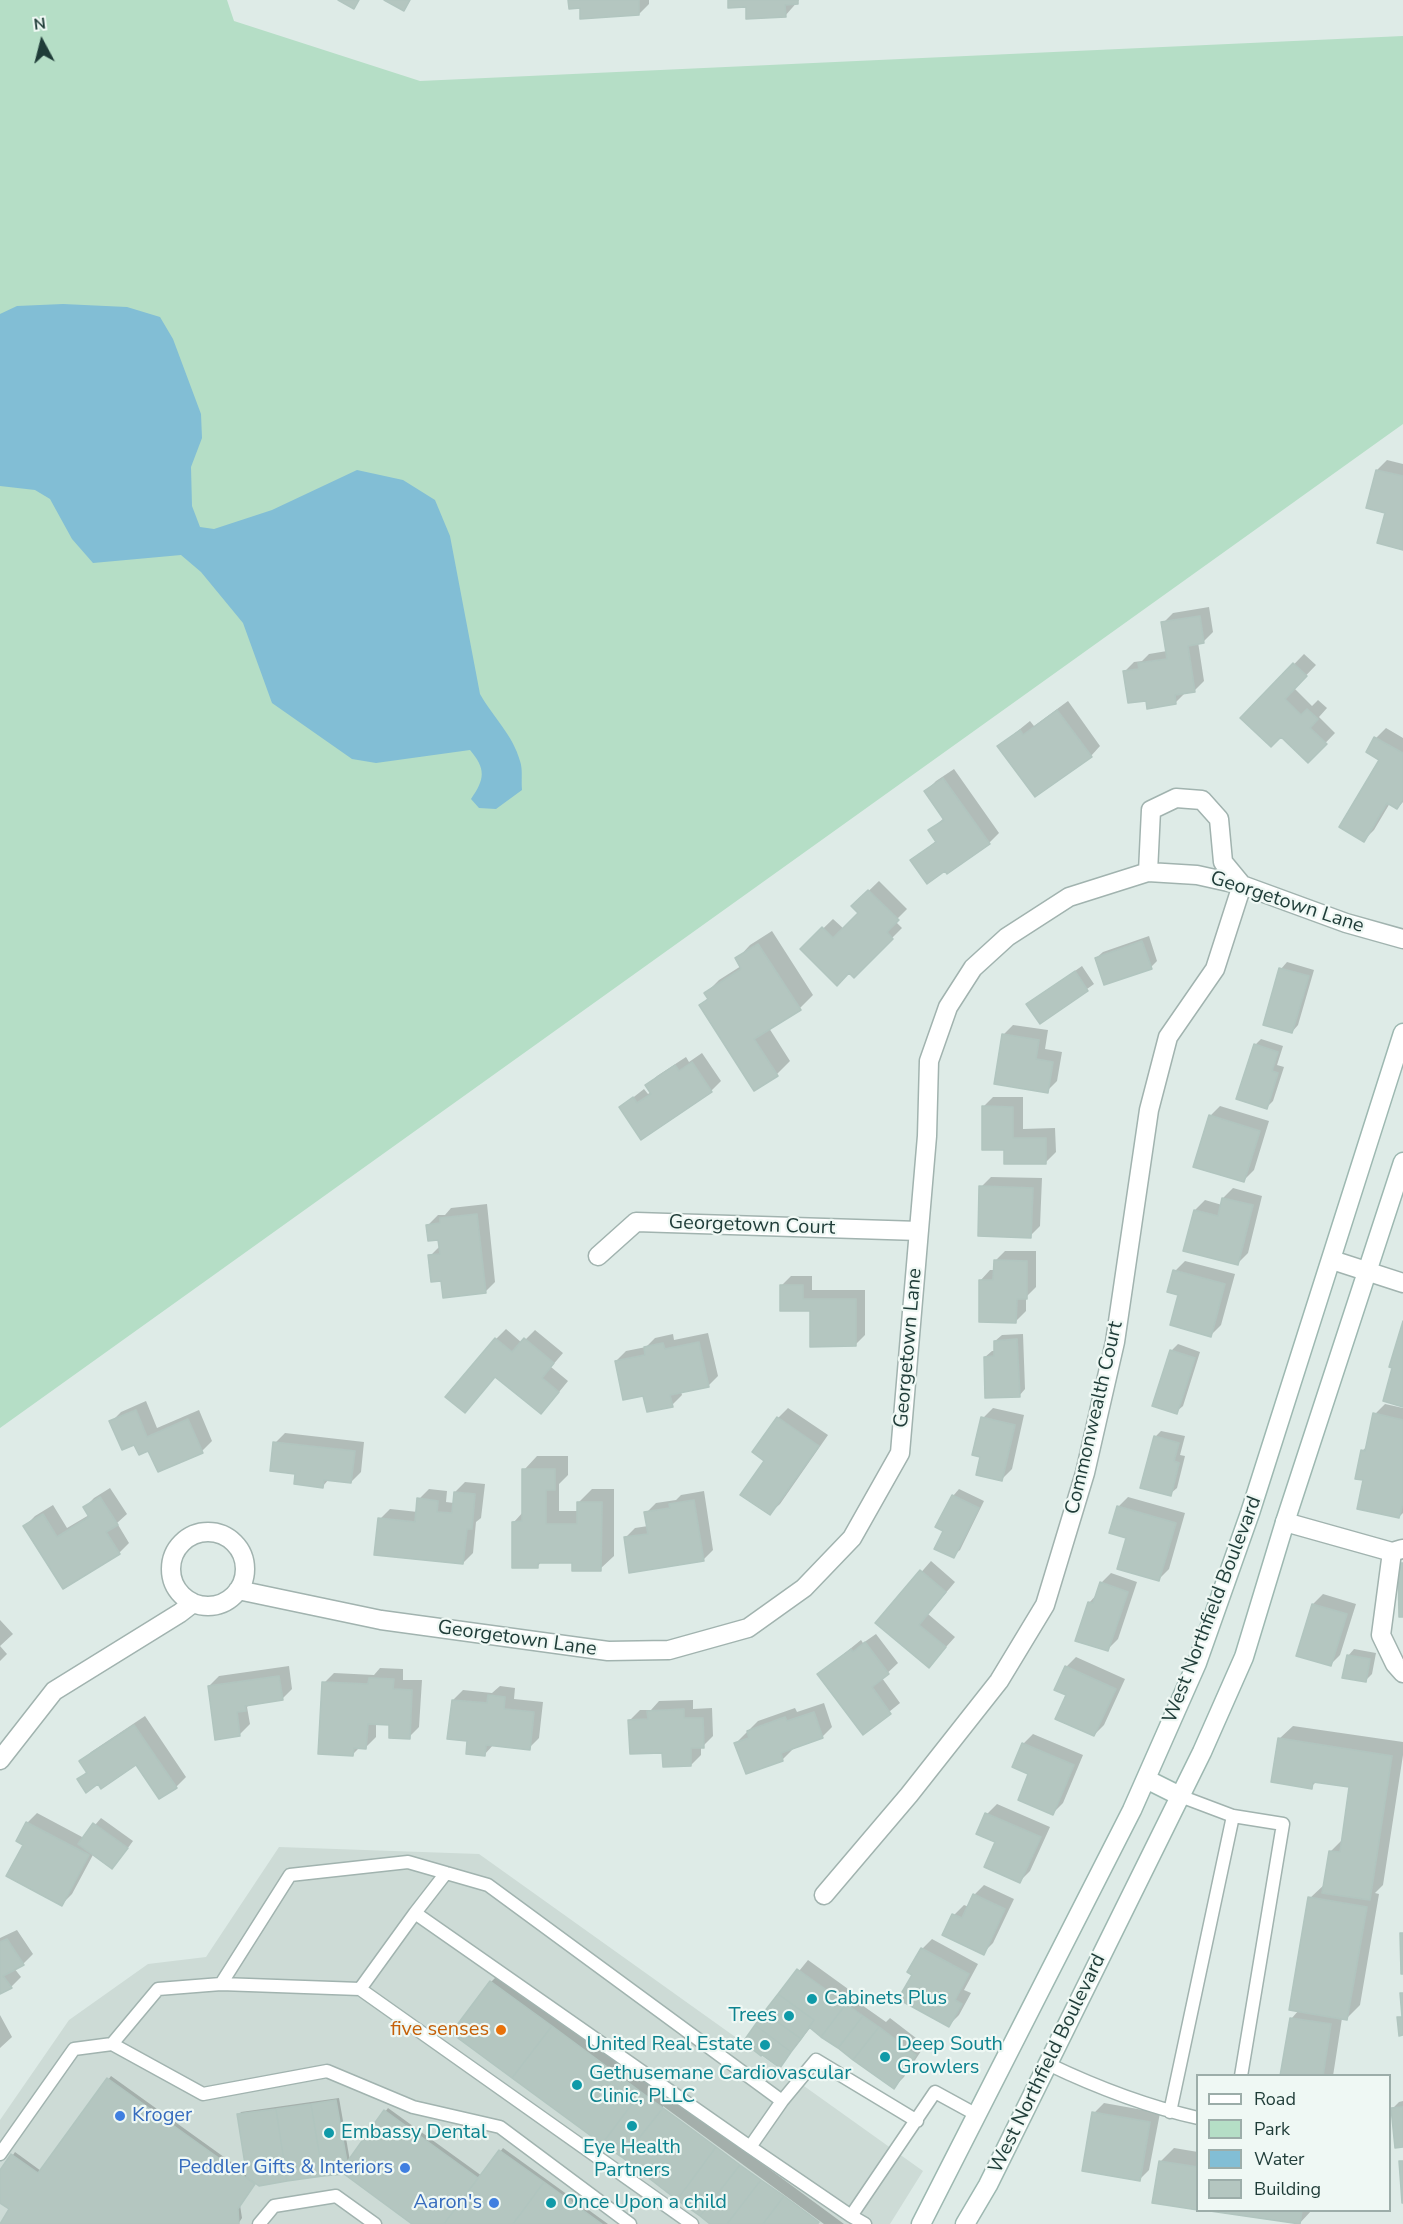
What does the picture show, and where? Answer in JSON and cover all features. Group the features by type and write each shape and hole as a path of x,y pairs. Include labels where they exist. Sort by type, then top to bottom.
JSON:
{"street":[{"path":"1148,872 1151,810 1176,798 1202,801 1219,819 1222,861 1242,885"},
{"name":"Georgetown Lane","path":"238,1590 381,1620 608,1651 669,1650 748,1628 804,1588 852,1538 900,1452 927,1136 929,1061 948,1008 973,968 1007,937 1069,897 1148,872 1197,875 1242,885 1346,923 1403,939"},
{"name":"Commonwealth Court","path":"824,1895 909,1795 999,1682 1045,1605 1085,1473 1115,1342 1149,1110 1168,1037 1215,969 1242,885"},
{"name":"West Northfield Boulevard","path":"921,2224 1132,1810 1201,1652 1251,1513 1403,1033"},
{"name":"West Northfield Boulevard","path":"965,2224 988,2185 1202,1752 1244,1657 1285,1522 1403,1162"},
{"name":"Georgetown Court","path":"598,1256 636,1222 919,1232"},
{"path":"1332,1260 1403,1283"},
{"path":"1285,1522 1397,1550 1381,1635 1395,1664 1403,1673"},
{"path":"218,1533 229,1538 238,1546 245,1569 243,1581 238,1590 229,1600 218,1604 206,1605 183,1596 175,1586 171,1575 172,1562 183,1541 194,1534 218,1533"},
{"path":"0,1760 54,1691 194,1602"},
{"path":"1146,1779 1180,1796"}],"lane":[{"path":"1180,1796 1233,1816 1283,1824 1240,2074"},
{"path":"1170,2112 1233,1816"},
{"path":"221,1984 290,1875 408,1862 488,1885 782,2101"},
{"path":"360,1989 446,1873"},
{"path":"415,1913 750,2147 866,2224"},
{"path":"112,2044 159,1989 221,1984 360,1989 692,2224"},
{"path":"0,2154 74,2049 112,2044 203,2094 327,2071 413,2107 500,2127 630,2224"},
{"path":"750,2147 782,2101 816,2060 917,2121"},
{"path":"1048,2064 1090,2084 1170,2112 1196,2118"},
{"path":"851,2216 935,2092 977,2115"},
{"path":"259,2224 274,2206 336,2196 375,2224"}],"shaded area":[{"path":"279,1847 479,1854 923,2171 890,2224 0,2224 0,2120 69,2020 148,1964 206,1957"}],"green space":[{"path":"0,0 227,0 234,21 420,81 1403,36 1403,424 0,1428"}],"water":[{"path":"63,304 127,307 160,317 173,339 201,414 202,438 191,467 192,506 200,527 214,529 272,510 357,470 403,480 435,500 450,536 480,694 508,734 517,752 521,768 522,790 496,809 479,808 471,799 479,786 482,774 479,763 470,750 376,763 352,759 272,703 243,623 201,572 181,555 93,563 72,539 50,499 35,490 0,486 0,314 17,306"}],"building":[{"path":"338,0 359,0 354,9"},
{"path":"384,0 410,0 404,11"},
{"path":"568,0 639,0 639,15 580,19 580,8 569,9"},
{"path":"728,0 798,0 798,4 785,5 786,17 746,19 746,7 728,8"},
{"path":"1376,470 1403,476 1403,550 1377,543 1385,513 1366,508"},
{"path":"1200,616 1204,643 1188,646 1195,692 1175,695 1176,704 1147,709 1146,701 1128,703 1123,671 1139,669 1138,663 1167,659 1161,622"},
{"path":"1293,663 1307,676 1285,699 1301,715 1307,709 1318,719 1310,728 1327,744 1308,763 1281,737 1271,747 1240,718"},
{"path":"1057,710 1092,757 1035,797 997,746 1020,730 1023,735"},
{"path":"1374,737 1403,753 1403,800 1397,809 1387,803 1364,842 1339,827 1379,760 1366,752"},
{"path":"943,778 990,844 947,874 945,871 927,884 910,860 936,842 928,830 944,820 924,791"},
{"path":"868,890 899,920 887,932 893,939 854,978 849,973 837,986 800,949 822,927 833,938 858,913 851,906"},
{"path":"1142,941 1152,969 1104,985 1095,958"},
{"path":"758,944 801,1010 754,1039 778,1076 754,1091 699,1005 708,999 704,993 741,969 735,958"},
{"path":"1279,968 1309,976 1292,1033 1263,1025"},
{"path":"1075,971 1088,991 1040,1024 1026,1004"},
{"path":"1002,1034 1039,1040 1036,1059 1053,1062 1048,1093 994,1084"},
{"path":"1254,1044 1278,1052 1272,1071 1278,1073 1267,1109 1236,1099"},
{"path":"692,1062 712,1092 641,1140 619,1107 633,1097 637,1103 651,1094 645,1085 675,1065 679,1071"},
{"path":"982,1106 1013,1107 1013,1138 1046,1138 1046,1164 1004,1164 1004,1150 982,1150"},
{"path":"1209,1115 1260,1131 1244,1182 1193,1167"},
{"path":"979,1186 1033,1188 1031,1238 978,1236"},
{"path":"1222,1198 1253,1205 1238,1265 1183,1251 1194,1210 1218,1216"},
{"path":"477,1214 486,1293 443,1298 441,1281 431,1282 428,1255 440,1254 438,1240 428,1241 426,1225 440,1223 440,1218"},
{"path":"994,1260 1027,1261 1027,1299 1017,1299 1016,1323 979,1322 979,1280 993,1280"},
{"path":"1173,1270 1225,1284 1211,1337 1170,1325 1178,1295 1167,1292"},
{"path":"780,1285 803,1285 803,1299 856,1299 856,1346 810,1347 810,1311 780,1311"},
{"path":"1403,1321 1403,1407 1383,1401 1392,1368 1389,1367"},
{"path":"495,1338 512,1352 524,1338 554,1363 542,1378 559,1392 541,1414 495,1377 465,1413 445,1397"},
{"path":"1017,1339 1020,1397 985,1398 984,1357 994,1356 994,1341"},
{"path":"699,1342 709,1387 670,1395 673,1407 647,1412 643,1396 623,1400 615,1361 645,1355 644,1347 663,1343 665,1349"},
{"path":"1170,1350 1195,1358 1177,1414 1152,1406"},
{"path":"136,1410 147,1437 188,1419 203,1453 158,1472 148,1451 139,1455 134,1445 122,1450 109,1421"},
{"path":"1373,1413 1403,1420 1403,1502 1399,1518 1357,1509 1363,1480 1355,1479 1361,1450 1365,1451"},
{"path":"777,1417 819,1446 770,1515 740,1495 764,1461 752,1452"},
{"path":"981,1417 1015,1425 1002,1481 976,1475 980,1457 972,1455"},
{"path":"1154,1436 1179,1443 1174,1461 1179,1463 1171,1496 1140,1488"},
{"path":"273,1442 355,1451 351,1483 324,1480 323,1488 294,1484 295,1474 270,1471"},
{"path":"522,1469 555,1469 555,1490 546,1490 546,1524 577,1524 577,1502 602,1502 601,1571 572,1571 572,1563 538,1563 538,1568 512,1568 512,1522 522,1521"},
{"path":"454,1492 475,1494 472,1529 467,1529 463,1564 374,1555 378,1518 415,1522 417,1498 438,1501 437,1512 452,1513"},
{"path":"952,1495 979,1508 954,1558 934,1549 943,1531 935,1527"},
{"path":"100,1497 118,1525 106,1532 120,1554 63,1589 23,1526 43,1514 57,1537 89,1517 83,1507"},
{"path":"694,1500 704,1561 629,1573 624,1537 648,1534 644,1512 670,1508 669,1504"},
{"path":"1117,1506 1176,1523 1159,1581 1117,1569 1126,1538 1109,1533"},
{"path":"1398,1563 1403,1563 1403,1617 1399,1617"},
{"path":"920,1570 946,1592 919,1625 946,1647 929,1668 875,1623"},
{"path":"1100,1582 1128,1592 1108,1651 1075,1641 1088,1602 1093,1603"},
{"path":"1312,1604 1347,1614 1331,1666 1296,1656"},
{"path":"865,1642 889,1674 872,1687 891,1714 863,1735 817,1674 851,1649 853,1652"},
{"path":"1347,1655 1370,1659 1366,1682 1342,1678"},
{"path":"1065,1666 1116,1689 1094,1736 1055,1719 1066,1695 1054,1690"},
{"path":"279,1676 283,1700 245,1706 246,1711 237,1712 240,1736 215,1740 208,1686"},
{"path":"369,1678 394,1679 393,1689 412,1690 410,1739 389,1738 389,1725 368,1724 366,1749 354,1748 353,1756 318,1754 322,1682 368,1684"},
{"path":"488,1695 505,1697 504,1709 534,1712 530,1750 486,1745 485,1756 466,1754 467,1741 447,1739 452,1700 487,1703"},
{"path":"684,1709 684,1718 703,1718 704,1748 691,1748 691,1766 663,1767 662,1753 630,1754 628,1720 648,1719 647,1711"},
{"path":"814,1712 823,1738 781,1753 783,1761 746,1774 734,1743 749,1738 747,1731 785,1717 787,1721"},
{"path":"134,1725 177,1788 159,1799 136,1765 101,1789 98,1784 86,1793 77,1779 87,1773 79,1761"},
{"path":"1278,1738 1392,1756 1370,1900 1322,1893 1329,1851 1340,1852 1349,1787 1313,1782 1312,1789 1271,1782"},
{"path":"1022,1743 1074,1765 1053,1815 1018,1800 1028,1774 1012,1767"},
{"path":"985,1813 1041,1837 1020,1883 984,1867 995,1842 976,1834"},
{"path":"26,1822 89,1855 62,1906 6,1876 23,1845 16,1841"},
{"path":"93,1823 128,1848 112,1869 78,1844"},
{"path":"973,1894 1005,1909 984,1955 942,1935 952,1914 962,1918"},
{"path":"1308,1897 1367,1907 1347,2020 1289,2010"},
{"path":"1400,1933 1403,1933 1403,1974 1401,1974"},
{"path":"7,1939 24,1965 3,1976 12,1988 0,1994 0,1942"},
{"path":"921,1948 969,1974 955,2000 962,2004 949,2027 898,1999 912,1975 907,1972"},
{"name":"Cabinets Plus","path":"797,1969 846,2004 821,2037 809,2027 814,2020 778,1994"},
{"name":"five senses","path":"490,1981 552,2026 512,2078 451,2033"},
{"path":"1400,1993 1403,1993 1403,2035 1399,2036 1397,2017 1402,2017"},
{"name":"Trees","path":"778,1994 814,2020 801,2039 764,2012"},
{"path":"846,2004 863,2016 838,2048 821,2037"},
{"path":"764,2012 801,2039 791,2052 755,2025"},
{"path":"863,2016 879,2027 853,2060 838,2048"},
{"path":"1290,2018 1331,2024 1323,2074 1280,2074"},
{"name":"United Real Estate","path":"755,2025 791,2052 780,2068 743,2042"},
{"name":"Gethusemane Cardiovascular Clinic, PLLC","path":"552,2026 641,2092 602,2144 512,2078"},
{"name":"Deep South Growlers","path":"879,2027 916,2055 894,2089 853,2060"},
{"name":"Kroger","path":"107,2078 255,2184 238,2209 239,2224 0,2224 9,2209 0,2203 0,2170 11,2154 38,2173"},
{"name":"Eye Health Partners","path":"641,2092 663,2108 623,2158 602,2144"},
{"name":"Embassy Dental","path":"336,2100 347,2162 344,2174 323,2176 311,2104"},
{"path":"311,2104 323,2176 287,2181 276,2109"},
{"path":"1403,2107 1403,2147 1395,2148 1391,2108"},
{"path":"663,2108 716,2147 677,2200 623,2158"},
{"path":"276,2109 287,2181 259,2186 247,2177 237,2114"},
{"name":"Peddler Gifts & Interiors","path":"384,2110 478,2178 444,2224 412,2224 344,2174 347,2162"},
{"path":"1092,2112 1150,2122 1140,2181 1082,2171"},
{"path":"716,2147 740,2165 700,2216 677,2200"},
{"name":"Aaron's","path":"499,2150 544,2182 513,2224 444,2224"},
{"path":"1159,2161 1196,2167 1196,2210 1152,2203"},
{"path":"1399,2161 1403,2161 1403,2203 1402,2203"},
{"path":"740,2165 761,2180 727,2224 710,2224 700,2216"},
{"path":"761,2180 784,2196 763,2224 727,2224"},
{"name":"Once Upon a child","path":"544,2182 602,2224 513,2224"},
{"path":"784,2196 819,2222 817,2224 763,2224"},
{"path":"1217,2212 1302,2212 1300,2224"}],"place":[{"name":"Cabinets Plus","path":"812,1999"},
{"name":"Trees","path":"789,2016"},
{"name":"five senses","path":"501,2030"},
{"name":"United Real Estate","path":"765,2045"},
{"name":"Deep South Growlers","path":"885,2057"},
{"name":"Gethusemane Cardiovascular Clinic, PLLC","path":"577,2085"},
{"name":"Kroger","path":"120,2116"},
{"name":"Eye Health Partners","path":"632,2126"},
{"name":"Embassy Dental","path":"329,2133"},
{"name":"Peddler Gifts & Interiors","path":"405,2168"},
{"name":"Aaron's","path":"494,2203"},
{"name":"Once Upon a child","path":"551,2203"}]}
